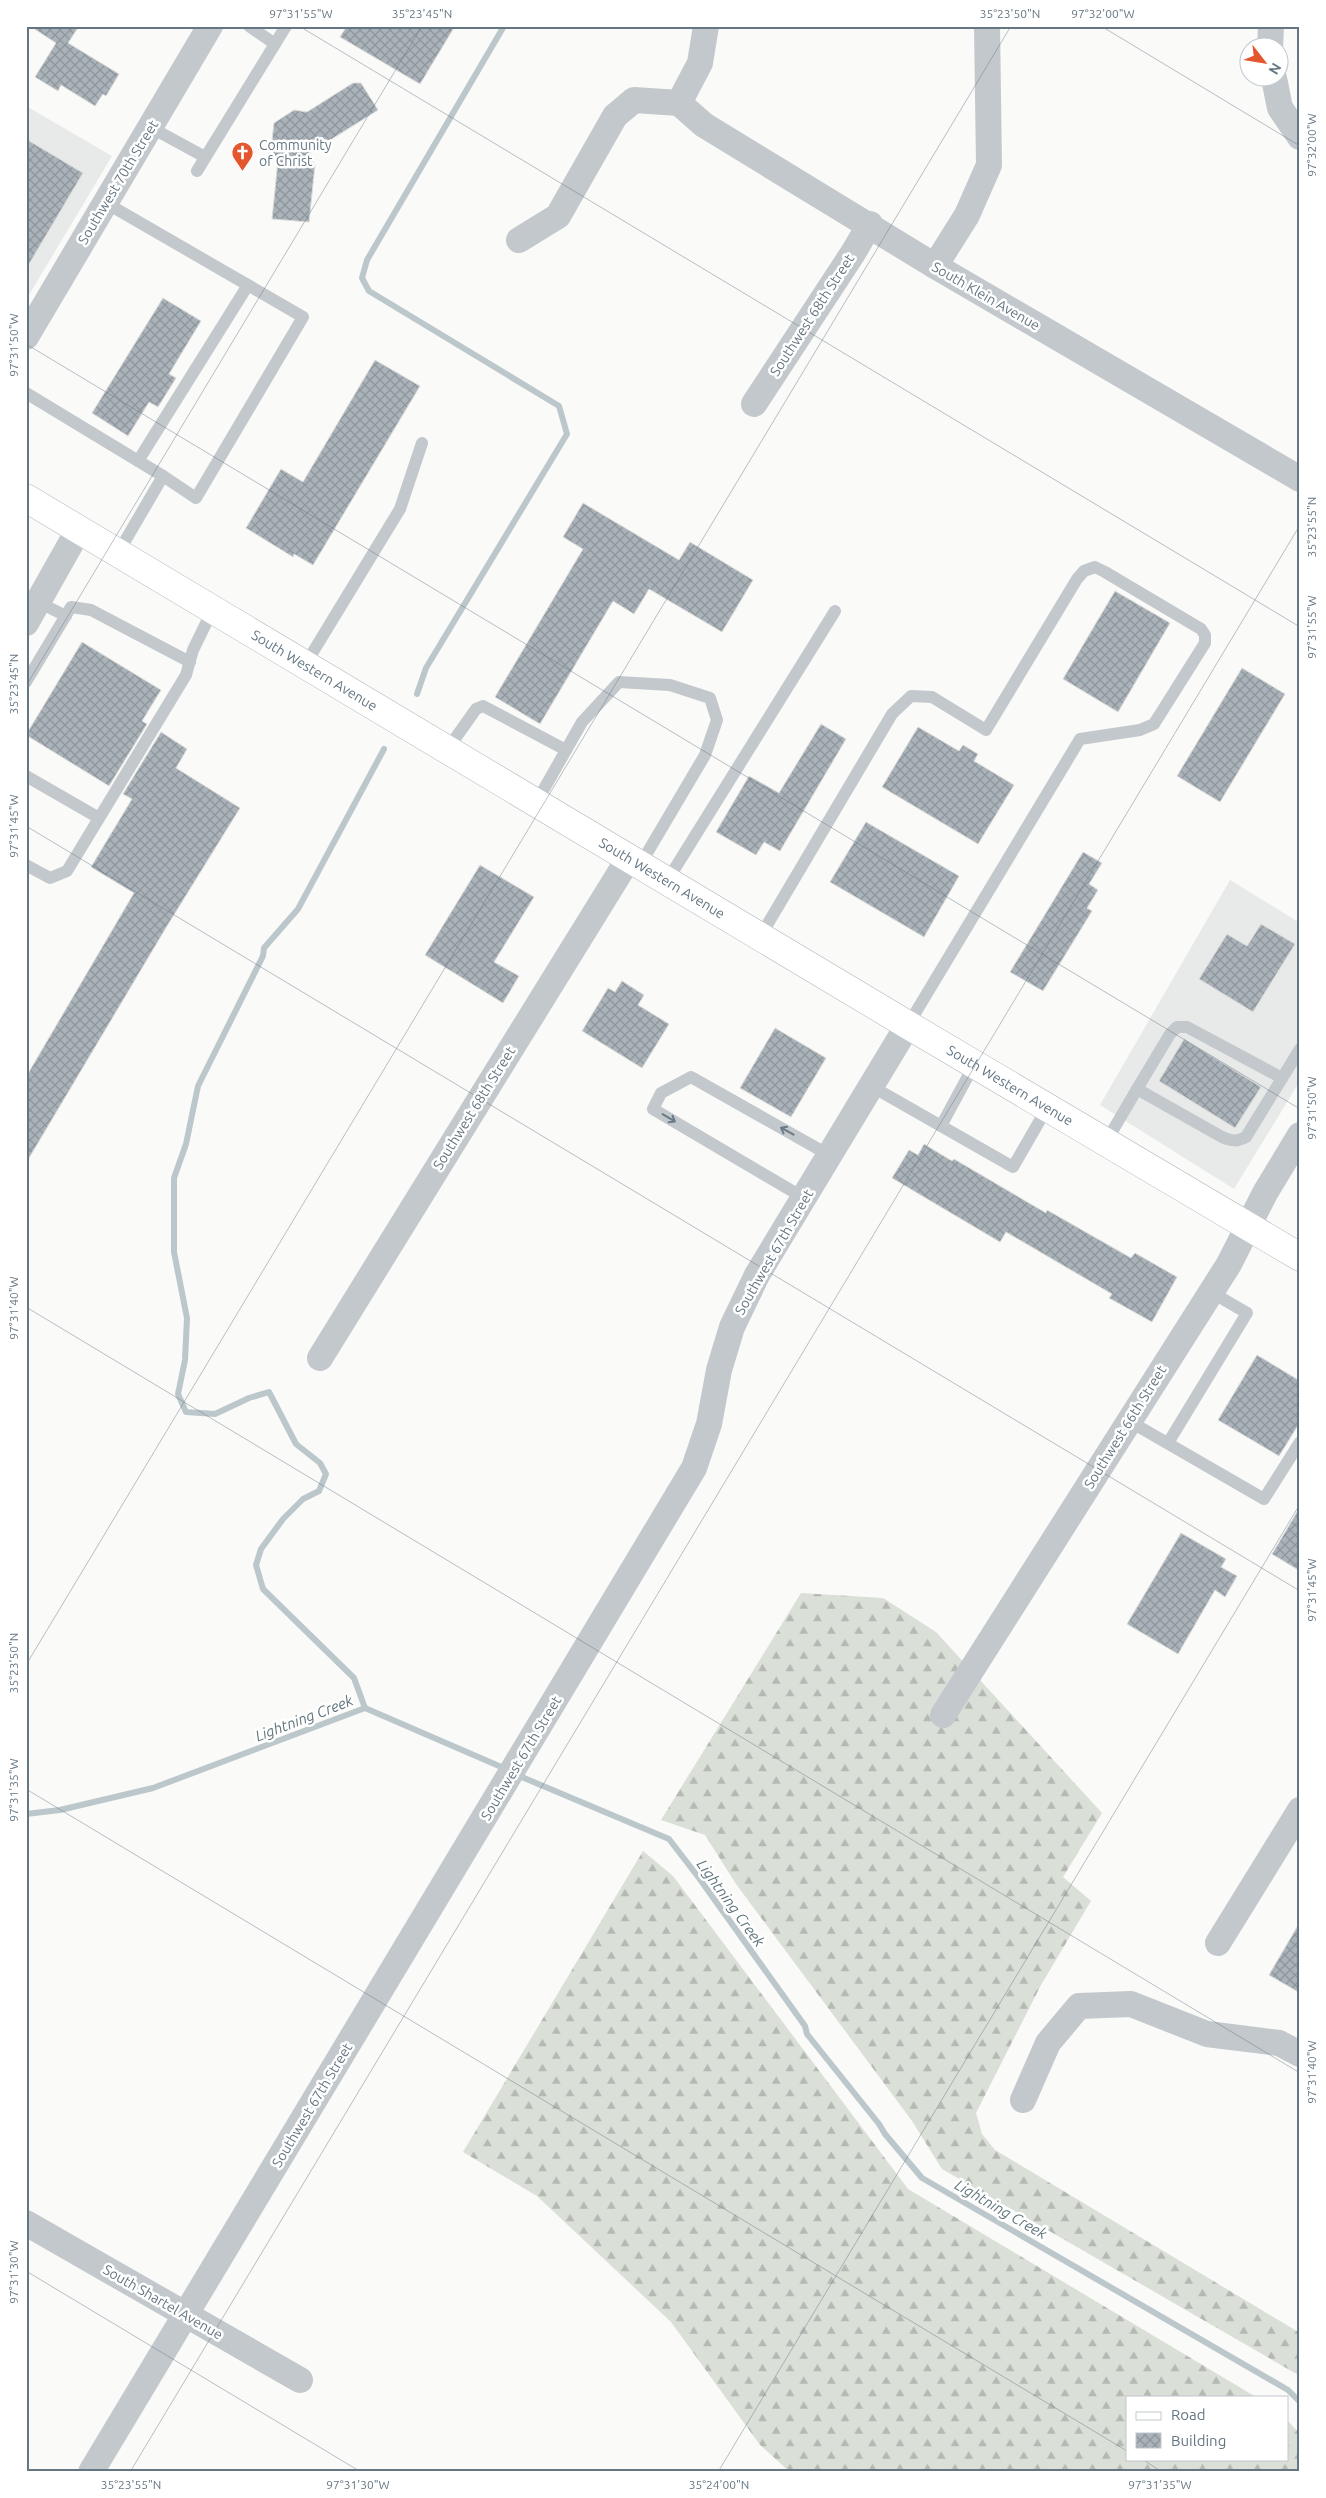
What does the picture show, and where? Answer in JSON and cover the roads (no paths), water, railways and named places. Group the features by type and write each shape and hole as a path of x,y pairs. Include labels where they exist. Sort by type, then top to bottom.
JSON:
{"main road":[{"name":"South Western Avenue","path":"26,498 974,1065 1300,1257"}],"street":[{"name":"Southwest 70th Street","path":"26,337 210,26"},
{"path":"519,240 558,216 615,116 634,100 679,103 700,63 706,26"},
{"path":"934,266 968,214 988,165 987,26"},
{"path":"1276,88 1280,108 1300,137"},
{"name":"South Klein Avenue","path":"679,103 704,125 870,224 934,266 1299,478"},
{"name":"Southwest 68th Street","path":"754,404 870,224"},
{"path":"32,613 79,529"},
{"name":"Southwest 68th Street","path":"320,1358 634,862"},
{"name":"Southwest 67th Street","path":"91,2472 694,1468 709,1424 719,1370 732,1327 757,1275 908,1025"},
{"name":"Southwest 66th Street","path":"943,1715 1212,1292 1300,1135"},
{"path":"1218,1943 1300,1810"},
{"path":"1023,2100 1048,2043 1080,2006 1131,2004 1207,2034 1279,2043 1300,2054"},
{"name":"South Shartel Avenue","path":"26,2223 300,2380"}],"lane":[{"path":"249,26 275,44"},
{"path":"197,171 286,26"},
{"path":"150,128 205,157"},
{"path":"26,393 196,498 303,317 106,203"},
{"path":"138,461 248,285"},
{"path":"305,665 400,510 422,443"},
{"path":"118,553 163,476"},
{"path":"760,937 892,714 911,696 923,695 932,698 986,730 1076,579 1084,571 1095,567 1201,629 1205,635 1204,643 1154,724 1140,730 1080,739 908,1025"},
{"path":"26,682 71,608 91,610 190,662"},
{"path":"26,865 50,878 67,870 186,675 193,650 213,609"},
{"path":"667,882 835,611"},
{"path":"32,613 66,616"},
{"path":"536,803 582,722 619,682 670,685 710,698 717,720 705,755 634,862"},
{"path":"447,750 476,709 483,706 566,750"},
{"path":"26,776 99,818"},
{"path":"1106,1142 1170,1034 1177,1027 1188,1026 1282,1078"},
{"path":"1137,1089 1222,1138 1230,1141 1240,1141 1246,1137 1300,1049"},
{"path":"940,1126 974,1065"},
{"path":"804,1198 652,1109 661,1093 691,1078 830,1155"},
{"path":"871,1086 1013,1167 1047,1108"},
{"path":"1168,1443 1248,1313 1212,1292"},
{"path":"1129,1421 1264,1499 1300,1442"}],"waterway":[{"path":"417,694 426,668 567,434 559,406 369,291 362,278 367,260 504,26"},
{"path":"365,1708 354,1678 263,1589 256,1565 261,1549 283,1519 303,1499 319,1491 326,1474 320,1463 296,1444 269,1392 249,1398 215,1414 186,1412 178,1394 185,1360 187,1318 174,1252 174,1178 186,1144 198,1086 263,956 264,948 298,909 384,749"},
{"name":"Lightning Creek","path":"26,1814 60,1810 153,1788 365,1708 506,1769"},
{"name":"Lightning Creek","path":"517,1775 669,1839 805,2026 807,2034 922,2178 1288,2390 1300,2402"}],"place":[{"name":"Community of Christ","path":"243,172"}]}
